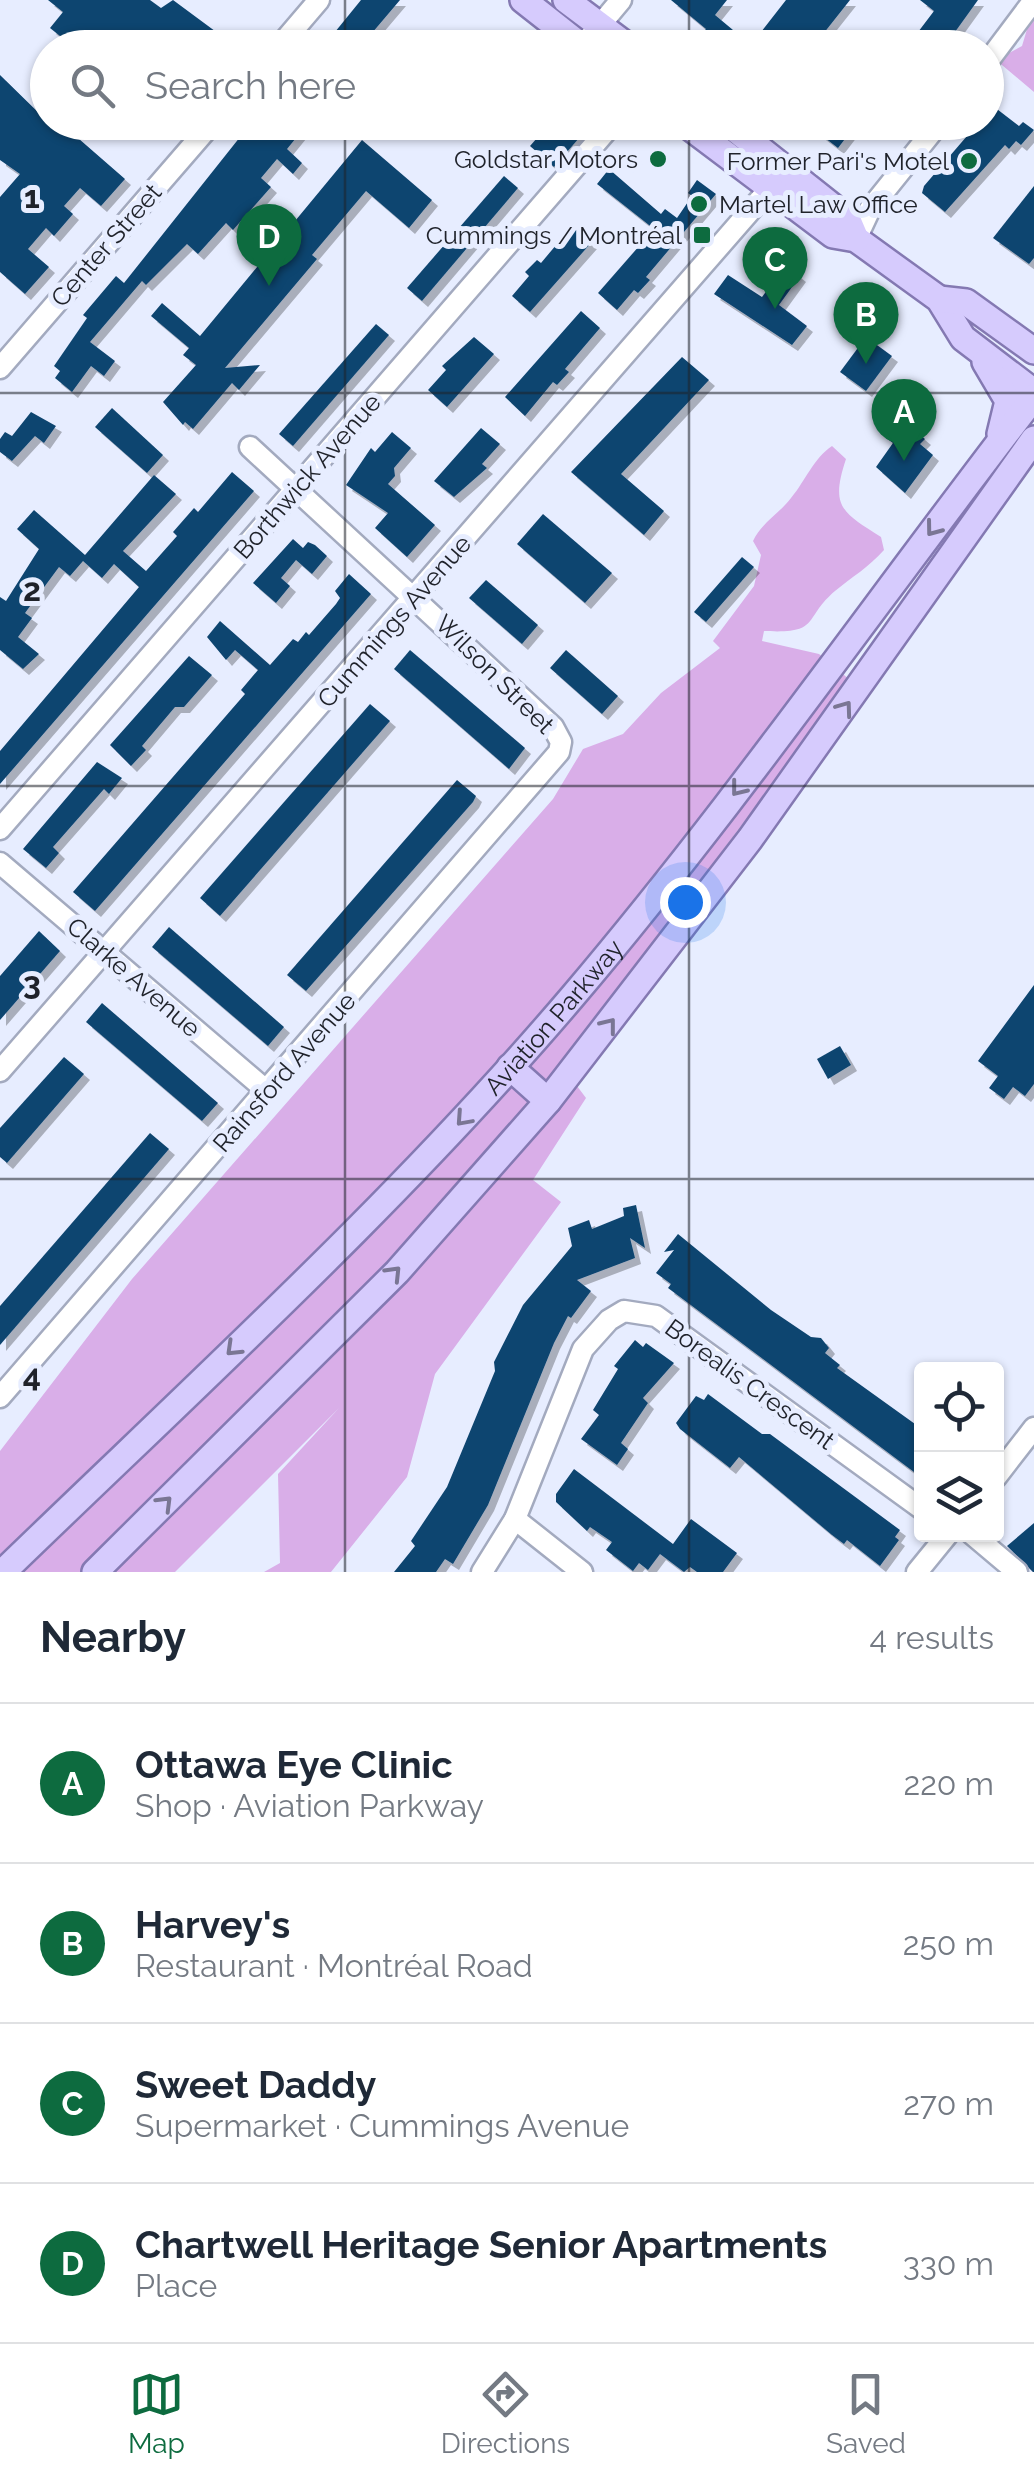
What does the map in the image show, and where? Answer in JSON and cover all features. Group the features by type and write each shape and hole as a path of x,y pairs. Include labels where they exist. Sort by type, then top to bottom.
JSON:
{"main road":[{"path":"523,0 561,30"},
{"path":"566,0 607,30"},
{"path":"714,140 779,178"},
{"path":"743,140 834,235 856,239 939,300 963,338 1034,395"},
{"path":"939,300 966,302 1034,351"},
{"path":"1000,326 1034,330"},
{"path":"977,349 1008,401 1007,419 992,451"},
{"name":"Aviation Parkway","path":"3,1572 351,1234 510,1068 676,868 1034,395"},
{"name":"Aviation Parkway","path":"96,1572 397,1272 548,1101 774,807 1034,439"},
{"path":"996,490 1034,456"},
{"path":"510,1068 548,1101"}],"street":[{"path":"293,30 319,0"},
{"path":"596,30 621,0"},
{"path":"1004,40 1034,0"},
{"name":"Center Street","path":"0,368 197,140"},
{"name":"Borthwick Avenue","path":"0,829 598,140"},
{"path":"856,239 870,209 926,140"},
{"name":"Cummings Avenue","path":"0,1071 779,178"},
{"name":"Wilson Street","path":"250,447 416,596 553,727 561,742"},
{"name":"Rainsford Avenue","path":"0,1397 548,768 561,742"},
{"name":"Clarke Avenue","path":"0,863 267,1092"},
{"name":"Borealis Crescent","path":"482,1572 514,1519 583,1349 609,1320 624,1311 638,1310 656,1316 914,1503"},
{"path":"1004,1466 1034,1428"},
{"path":"514,1519 582,1572"},
{"path":"918,1572 942,1542"},
{"path":"981,1542 1017,1572"}],"shaded area":[{"path":"1034,6 1034,92 1004,67 1004,56 1022,46"},
{"path":"832,446 846,459 839,488 843,507 881,537 884,550 835,591 809,623 795,630 764,631 762,641 819,654 850,680 562,1066 586,1098 533,1180 561,1202 435,1374 407,1477 331,1572 264,1572 280,1563 278,1474 339,1408 175,1572 0,1572 0,1451 132,1279 553,799 583,749 623,734 661,693 720,648 713,641 754,586 761,555 753,541"}],"building":[{"path":"48,0 150,0 161,8 173,0 214,30 52,30 50,28 63,12"},
{"path":"361,0 400,0 375,30 337,30"},
{"path":"671,0 727,0 715,15 733,30 706,29"},
{"path":"786,0 850,0 826,30 763,30"},
{"path":"920,0 978,0 956,30 920,30 934,11"},
{"path":"0,75 30,104 30,140 80,140 125,179 101,206 80,188 64,206 73,214 54,236 46,228 28,249 49,267 25,294 0,272 0,197 20,174 0,160"},
{"name":"Former Pari's Motel","path":"1004,114 1019,126 1023,122 1034,130 1021,145 1016,141 1009,149 1005,145 945,212 922,193 964,140 1004,140"},
{"path":"238,140 294,140 287,149 302,163 293,174 277,159 261,178 271,187 233,230 226,223 198,254 187,244 146,285 142,281 90,342 115,361 104,376 91,366 72,392 55,378 60,371 54,366 87,318 83,315 116,276 124,283"},
{"path":"362,140 432,200 409,228 366,191 312,255 317,259 225,368 260,365 239,390 232,383 193,429 185,422 183,425 163,402 196,365 183,355 189,348 151,316 162,303 200,336"},
{"path":"535,140 577,140 554,167 530,146"},
{"path":"828,140 844,140 838,148"},
{"path":"609,169 661,214 665,209 677,218 692,196 688,193 697,180 716,194 646,277 650,280 638,293 634,290 617,310 598,293 654,229 597,184"},
{"path":"504,176 518,188 422,301 407,288"},
{"path":"1034,186 1034,258 1029,264 993,238"},
{"path":"572,226 591,243 530,312 512,296 529,276 525,272 537,260 541,263"},
{"path":"786,265 800,276 779,305 807,326 792,345 714,294 728,275 762,297"},
{"path":"581,311 600,328 565,369 569,372 557,385 553,382 525,416 505,397"},
{"path":"376,324 389,335 293,446 279,434"},
{"path":"474,337 494,354 447,407 428,390 446,370 442,366"},
{"path":"866,337 892,356 866,391 840,372"},
{"path":"682,357 709,380 621,474 664,511 644,535 571,472"},
{"path":"112,408 163,455 147,473 95,427"},
{"path":"31,412 56,426 44,443 35,436 12,461 0,452 0,439 5,432 12,436"},
{"path":"901,419 925,439 920,444 933,455 905,493 876,467 893,443 886,438"},
{"path":"481,428 500,444 482,464 487,468 454,497 434,481"},
{"path":"392,432 411,448 394,468 395,476 388,484 435,525 407,557 375,528 388,513 346,485 371,448 375,452"},
{"path":"232,472 254,491 0,784 0,751 139,587 114,564 102,578 83,561 70,576 59,567 25,613 32,618 18,637 39,654 23,669 0,650 0,597 6,601 39,549 17,529 34,510 85,555 154,475 176,494 123,551 146,571 177,536 173,532 194,508 198,512"},
{"path":"543,514 612,573 585,603 517,544"},
{"path":"293,539 303,548 308,542 315,545 327,556 312,574 296,560 281,578 290,586 276,603 253,583"},
{"path":"742,557 754,567 706,622 694,612"},
{"path":"349,574 371,594 95,911 73,892 245,694 241,690 258,670 235,650 226,660 207,637 220,621 270,665 293,639 298,642 306,632 309,635 336,604 340,598 335,591"},
{"path":"486,580 538,625 522,644 469,598"},
{"path":"410,650 525,748 509,769 394,669"},
{"path":"566,650 618,696 602,714 550,668"},
{"path":"189,656 212,675 184,707 175,707 142,746 146,750 131,766 110,745"},
{"path":"370,704 390,721 220,916 200,898"},
{"path":"97,762 122,778 109,794 104,789 53,847 59,853 46,868 23,849"},
{"path":"457,780 476,796 473,802 306,991 287,975"},
{"path":"169,927 284,1027 268,1046 152,947"},
{"path":"39,931 60,951 0,1020 0,976"},
{"path":"1034,985 1034,1084 1025,1096 1013,1087 1004,1099 989,1088 998,1076 978,1061"},
{"path":"102,1003 218,1103 202,1121 86,1022"},
{"path":"840,1046 851,1065 828,1079 817,1059"},
{"path":"64,1057 84,1074 7,1163 0,1157 0,1128"},
{"path":"150,1133 169,1149 0,1345 0,1306"},
{"path":"636,1205 645,1248 630,1238 635,1258 577,1280 591,1291 571,1318 568,1316 554,1343 488,1505 453,1564 445,1559 436,1572 394,1572 415,1546 411,1541 447,1487 495,1371 494,1362 523,1305 572,1246 568,1228 589,1220 592,1229 624,1216 623,1208"},
{"path":"678,1234 771,1310 811,1337 821,1338 829,1348 825,1353 840,1365 837,1368 914,1423 914,1472 668,1288 671,1284 656,1273 674,1250 664,1252"},
{"path":"635,1340 643,1347 646,1343 674,1363 643,1398 648,1403 621,1443 628,1449 617,1465 581,1439 599,1415 593,1410 618,1369 614,1366"},
{"path":"708,1394 762,1434 770,1434 900,1530 895,1537 899,1540 880,1566 847,1540 844,1544 832,1535 739,1457 730,1468 680,1429 676,1423 696,1396 704,1400"},
{"path":"574,1469 673,1544 691,1519 737,1553 723,1572 697,1572 690,1567 684,1572 660,1554 648,1570 639,1563 633,1571 606,1550 612,1542 590,1527 587,1531 556,1502 556,1494"},
{"path":"1034,1523 1034,1572 1033,1572 1007,1546"}],"place":[{"name":"Goldstar Motors","path":"658,159"},
{"name":"Former Pari's Motel","path":"969,161"},
{"name":"Martel Law Office","path":"699,204"},
{"name":"Cummings / Montréal","path":"702,235"},
{"name":"Chartwell Heritage Senior Apartments","path":"269,286"},
{"name":"Sweet Daddy","path":"775,309"},
{"name":"Harvey's","path":"866,364"},
{"name":"Ottawa Eye Clinic","path":"904,461"}]}
